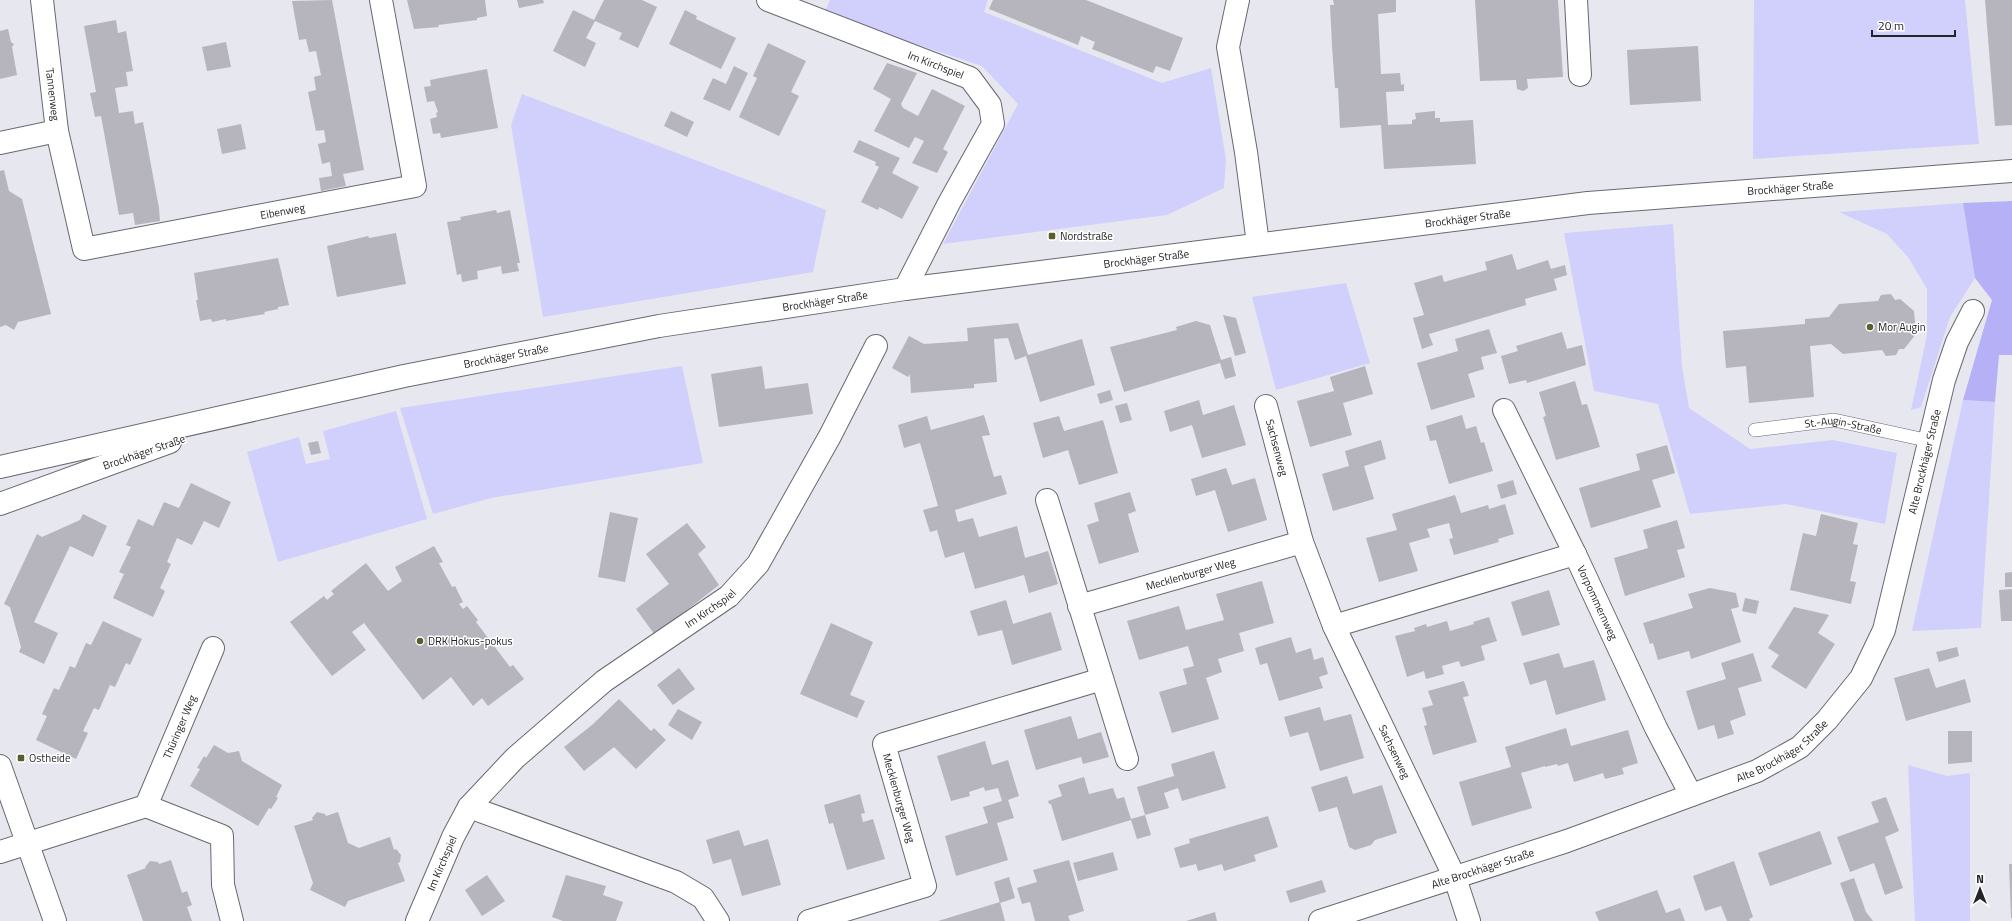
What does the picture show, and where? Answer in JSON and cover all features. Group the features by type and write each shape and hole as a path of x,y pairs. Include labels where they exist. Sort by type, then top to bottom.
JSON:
{"street":[{"name":"Tannenweg","path":"0,143 57,131 42,0"},
{"name":"Eibenweg","path":"57,131 84,249 415,186 381,0"},
{"name":"Im Kirchspiel","path":"768,0 970,78 990,105 993,124 905,289"},
{"path":"1238,0 1228,47 1246,152 1258,244"},
{"path":"1576,0 1580,75"},
{"name":"Brockhäger Straße","path":"0,467 290,403 404,376 659,326 905,289 1588,202 2012,171"},
{"name":"Alte Brockhäger Straße","path":"1320,921 1567,841 1757,771 1800,747 1827,720 1861,678 1884,630 1946,374 1957,342 1973,311"},
{"name":"Im Kirchspiel","path":"418,921 453,837 469,807 515,758 604,681 729,596 758,564 830,436 876,346"},
{"name":"Brockhäger Straße","path":"0,504 159,446 290,403"},
{"name":"Sachsenweg","path":"1266,406 1302,542 1334,626 1455,878 1469,921"},
{"name":"Vorpommernweg","path":"1504,410 1575,554 1656,728 1691,795"},
{"path":"1048,500 1127,759"},
{"name":"Mecklenburger Weg","path":"1080,606 1302,542"},
{"path":"1334,626 1575,554"},
{"name":"Thüringer Weg","path":"146,806 213,648"},
{"name":"Mecklenburger Weg","path":"809,921 925,886 884,744 1102,678"},
{"path":"0,766 54,921"},
{"path":"0,852 146,806 222,836 222,885 232,921"},
{"path":"469,807 676,882 703,898 718,921"}],"lane":[{"name":"St.-Augin-Straße","path":"1755,430 1834,420 1930,440"}],"shaded area":[{"path":"830,0 988,0 984,12 1162,83 1211,68 1226,160 1224,188 1167,215 943,244 1018,104 982,66 824,14"},
{"path":"1754,0 1965,0 1979,144 1753,159"},
{"path":"522,94 826,210 813,272 543,317 511,125"},
{"path":"2012,201 2012,355 1999,355 1995,402 1963,400 1992,300 1975,278 1963,203"},
{"path":"1963,203 1975,278 1950,317 1921,407 1911,410 1927,335 1927,289 1908,257 1887,234 1839,212"},
{"path":"1673,224 1682,367 1689,408 1750,449 1833,440 1897,453 1885,524 1786,504 1690,514 1658,404 1594,391 1564,233"},
{"path":"1346,283 1370,363 1276,390 1252,297"},
{"path":"682,366 703,463 491,498 433,514 400,408"},
{"path":"1963,400 1995,402 1981,628 1912,631"},
{"path":"396,411 427,519 278,562 247,452 299,437 306,464 330,459 323,431"},
{"path":"1908,765 1947,776 1970,773 1970,921 1915,921"}],"building":[{"path":"332,0 364,170 343,174 346,186 321,191 319,178 332,176 330,162 322,164 318,144 326,142 324,130 316,131 308,92 316,90 314,77 321,75 316,51 309,52 306,39 299,40 292,1"},
{"path":"407,0 485,0 487,16 477,18 477,20 438,25 439,27 414,29"},
{"path":"517,0 543,0 544,3 519,8"},
{"path":"604,0 642,0 657,7 638,48 619,39 622,33 595,21 586,38 596,43 585,67 553,51 573,10 594,20"},
{"path":"993,0 1086,0 1183,38 1170,71 1156,66 1153,73 1092,49 1095,42 1081,36 1078,45 989,9"},
{"path":"1333,0 1396,0 1396,12 1378,14 1381,74 1400,73 1401,85 1404,84 1404,91 1386,92 1388,125 1412,124 1412,120 1416,119 1415,113 1435,111 1435,118 1440,118 1440,122 1473,120 1476,164 1384,169 1381,125 1340,128 1338,88 1335,88 1332,46 1330,5 1334,5"},
{"path":"1475,0 1558,0 1563,77 1527,79 1528,88 1523,91 1517,89 1516,80 1480,81"},
{"path":"1985,0 2012,0 2012,125 1995,126"},
{"path":"685,10 697,16 696,19 736,38 721,69 669,44"},
{"path":"116,20 118,33 126,31 133,71 126,72 128,86 115,88 119,113 133,111 135,124 143,122 159,208 160,221 135,225 133,213 119,215 101,116 95,117 90,93 96,92 84,26"},
{"path":"8,29 11,42 14,44 12,47 17,75 0,79 0,31"},
{"path":"226,42 231,67 207,71 202,47"},
{"path":"768,43 806,61 791,92 799,96 779,136 739,117 757,78 753,76"},
{"path":"1698,46 1701,101 1630,105 1627,50"},
{"path":"887,63 917,73 901,104 903,108 918,116 932,89 965,106 943,149 948,152 937,173 912,163 924,141 915,137 909,148 874,131 891,99 873,89"},
{"path":"734,66 748,73 730,111 703,99 713,78 726,84"},
{"path":"487,69 498,128 441,138 440,133 433,134 430,119 437,117 436,113 438,112 434,101 427,102 424,87 431,86 430,80"},
{"path":"671,111 694,122 687,137 664,126"},
{"path":"241,124 246,149 222,154 217,129"},
{"path":"859,140 900,158 892,173 919,187 902,219 879,207 878,210 861,202 879,167 875,165 876,162 853,152"},
{"path":"4,170 9,191 22,199 51,314 18,322 14,330 6,325 0,327 0,171"},
{"path":"496,210 497,213 510,210 520,263 517,263 519,271 502,274 501,266 477,271 478,279 462,282 461,274 457,275 447,222 461,220 460,217"},
{"path":"396,233 406,284 337,297 327,246 368,236 369,238"},
{"path":"1512,254 1517,270 1548,260 1551,269 1565,265 1567,275 1554,279 1557,290 1525,299 1526,305 1429,334 1433,345 1422,349 1413,318 1424,315 1414,283 1442,275 1444,282 1487,270 1485,262"},
{"path":"278,258 289,305 264,312 265,314 226,321 226,319 212,322 211,319 200,321 196,300 198,300 194,273"},
{"path":"1891,294 1895,300 1900,299 1914,311 1916,334 1904,349 1899,349 1896,355 1886,356 1882,350 1843,354 1831,344 1810,346 1814,397 1749,403 1746,366 1726,368 1723,331 1805,324 1805,319 1829,317 1839,304 1878,301 1881,295"},
{"path":"1223,315 1236,318 1246,353 1235,356"},
{"path":"1196,321 1210,325 1221,360 1231,357 1236,376 1225,379 1220,363 1124,392 1110,347 1177,330 1176,327"},
{"path":"1018,323 1028,355 1082,339 1095,385 1040,402 1026,356 1015,360 1008,338 994,339 997,382 974,384 974,388 911,393 910,374 908,377 892,368 909,336 924,344 968,341 967,328"},
{"path":"1489,329 1497,353 1481,357 1484,369 1468,374 1475,397 1431,410 1417,363 1458,351 1455,339"},
{"path":"1562,332 1567,349 1582,345 1586,365 1527,383 1526,380 1509,384 1501,356 1518,351 1516,346"},
{"path":"762,366 765,389 808,383 813,414 719,427 711,374"},
{"path":"1365,366 1373,394 1343,403 1352,435 1310,447 1297,401 1334,391 1330,377"},
{"path":"1575,381 1582,405 1587,404 1600,447 1556,460 1543,417 1546,416 1539,392"},
{"path":"1110,390 1113,400 1100,404 1097,394"},
{"path":"1199,400 1203,415 1234,405 1246,445 1202,458 1192,425 1170,432 1164,411"},
{"path":"1127,403 1132,420 1120,423 1115,406"},
{"path":"984,415 990,435 982,436 988,457 994,477 1001,475 1007,494 955,510 958,522 973,518 979,537 1017,526 1025,558 1048,551 1058,584 1029,593 1024,575 975,589 964,552 945,558 937,530 930,532 923,510 938,506 920,443 904,448 898,425 927,416 931,430"},
{"path":"1462,415 1466,429 1476,426 1481,443 1484,442 1493,471 1449,484 1436,440 1430,441 1426,426"},
{"path":"1059,416 1064,431 1103,420 1118,473 1079,485 1068,450 1043,458 1033,423"},
{"path":"1381,440 1386,459 1364,466 1374,499 1333,511 1322,474 1349,466 1345,451"},
{"path":"318,441 321,453 311,455 308,443"},
{"path":"1667,445 1675,473 1652,480 1661,507 1591,528 1579,488 1640,470 1636,454"},
{"path":"1226,468 1232,485 1255,478 1267,520 1228,532 1215,490 1196,496 1191,479"},
{"path":"1513,480 1517,494 1501,499 1497,485"},
{"path":"191,483 231,502 219,528 204,521 192,545 177,538 167,562 171,564 160,588 165,591 153,617 113,598 124,574 119,572 131,547 126,545 138,519 153,526 164,502 179,508"},
{"path":"1130,492 1136,511 1128,514 1139,552 1099,564 1087,525 1099,521 1094,503"},
{"path":"1455,495 1461,513 1488,505 1489,509 1505,504 1514,534 1498,539 1499,542 1454,555 1449,539 1453,538 1449,523 1427,529 1430,537 1409,543 1418,571 1379,582 1366,538 1397,530 1392,514"},
{"path":"610,512 638,518 625,582 598,577"},
{"path":"83,514 107,526 93,557 70,546 34,622 58,633 44,664 19,652 21,647 10,607 4,604 37,534 42,537 80,520"},
{"path":"1821,514 1858,523 1853,544 1858,545 1850,581 1856,582 1851,604 1790,590 1803,533 1816,536"},
{"path":"1677,520 1685,548 1677,550 1685,577 1625,596 1614,558 1648,548 1643,530"},
{"path":"687,523 706,547 698,554 719,585 655,635 636,609 669,584 646,554"},
{"path":"434,546 443,562 439,563 452,587 455,586 463,602 459,604 463,609 467,606 478,620 476,622 510,667 513,665 524,679 488,706 482,698 473,706 451,677 423,700 364,623 352,632 366,650 332,676 290,622 324,596 327,600 334,594 331,591 366,563 388,591 402,581 395,567"},
{"path":"2012,572 2012,587 2005,587 2005,573"},
{"path":"1262,581 1274,623 1239,633 1244,651 1218,659 1222,672 1206,678 1219,719 1172,733 1159,692 1187,684 1183,669 1194,666 1188,646 1139,660 1127,621 1179,606 1186,630 1224,620 1216,594"},
{"path":"1710,588 1736,593 1739,607 1731,609 1741,642 1691,659 1689,651 1658,660 1653,643 1650,644 1643,623 1693,608 1688,594"},
{"path":"2012,589 2012,621 2001,621 1999,590"},
{"path":"1549,590 1560,625 1522,636 1511,602"},
{"path":"1745,598 1759,601 1756,614 1742,611"},
{"path":"1006,600 1013,624 1051,612 1062,650 1012,665 1002,630 978,636 970,611"},
{"path":"1794,607 1829,615 1818,633 1835,644 1806,689 1771,667 1779,655 1768,648"},
{"path":"1489,617 1497,641 1481,646 1485,660 1461,667 1459,661 1442,666 1444,674 1426,679 1424,671 1407,677 1395,636 1415,631 1414,628 1426,624 1427,627 1447,621 1450,631 1474,624 1473,622"},
{"path":"103,621 142,639 130,665 126,663 115,687 110,685 99,710 94,708 83,731 88,733 76,759 36,740 47,716 42,714 54,688 59,690 70,666 75,668 86,643 91,645"},
{"path":"831,623 873,642 850,695 865,701 857,718 800,694"},
{"path":"1291,637 1296,653 1311,648 1314,660 1323,657 1328,674 1319,677 1323,688 1279,701 1267,663 1260,665 1255,648"},
{"path":"1957,647 1959,656 1939,662 1936,652"},
{"path":"1559,653 1564,668 1594,660 1606,700 1556,715 1546,680 1530,685 1523,663"},
{"path":"1753,653 1762,681 1738,688 1746,715 1730,721 1734,734 1718,739 1714,725 1698,730 1686,691 1726,679 1721,663"},
{"path":"679,668 695,689 673,705 657,685"},
{"path":"1929,668 1936,688 1965,679 1971,702 1906,721 1894,678"},
{"path":"1464,681 1469,696 1463,697 1477,742 1433,755 1424,726 1427,725 1422,708 1433,705 1428,691"},
{"path":"619,699 651,731 654,728 666,740 636,769 614,747 584,771 564,747 592,725"},
{"path":"1320,707 1324,721 1351,714 1364,758 1320,771 1308,732 1290,737 1284,717"},
{"path":"678,709 702,722 692,740 668,725"},
{"path":"1071,716 1078,739 1101,732 1109,757 1083,764 1081,757 1036,770 1024,730"},
{"path":"1566,728 1571,746 1628,730 1638,763 1622,768 1624,774 1605,779 1603,773 1574,782 1568,763 1558,766 1557,764 1545,766 1521,773 1532,808 1472,826 1459,782 1511,767 1505,747"},
{"path":"1948,731 1972,731 1972,762 1948,764"},
{"path":"985,741 992,765 1008,760 1019,796 1008,800 1014,818 997,823 1008,860 956,876 945,836 988,823 983,807 1002,801 998,788 985,791 984,787 969,792 970,796 951,801 937,756"},
{"path":"214,745 228,753 239,751 242,761 282,785 276,797 278,798 271,809 269,808 258,826 190,786 200,769 197,768 204,756 206,758"},
{"path":"1214,751 1226,788 1182,801 1178,788 1164,793 1169,808 1145,815 1137,787 1174,776 1171,764"},
{"path":"1347,776 1353,794 1382,785 1397,833 1375,840 1371,845 1355,850 1349,847 1337,807 1319,812 1311,787"},
{"path":"1084,777 1089,794 1113,788 1117,799 1124,797 1131,819 1145,815 1151,835 1137,839 1131,820 1062,841 1051,804 1049,804 1048,801 1062,796 1058,785"},
{"path":"860,794 865,813 861,814 863,822 873,819 885,859 847,870 833,823 829,824 824,805"},
{"path":"1886,797 1899,831 1885,837 1903,888 1885,895 1874,863 1850,872 1837,837 1879,822 1871,802"},
{"path":"317,812 325,814 326,816 338,812 348,843 359,848 390,837 394,850 396,849 401,855 400,862 398,863 405,881 348,901 345,907 310,890 313,883 294,826 313,820 312,818"},
{"path":"1268,816 1278,847 1254,855 1256,861 1224,871 1222,864 1198,871 1196,864 1180,868 1174,848 1190,843 1189,839"},
{"path":"739,830 744,846 768,839 781,885 742,896 731,859 713,864 706,840"},
{"path":"1820,831 1832,864 1770,886 1758,853"},
{"path":"1113,852 1118,870 1078,881 1073,863"},
{"path":"171,860 182,893 187,891 192,905 187,907 192,921 143,921 127,875 146,868 145,867 150,861 158,862 159,864"},
{"path":"1069,860 1084,911 1068,916 1070,921 1035,921 1030,902 1022,904 1017,888 1037,882 1033,870"},
{"path":"1734,861 1753,917 1749,919 1750,921 1727,921 1721,906 1705,911 1693,876"},
{"path":"2009,864 2012,864 2012,918 2011,918"},
{"path":"487,875 505,901 482,916 465,890"},
{"path":"566,875 606,886 603,895 623,902 616,921 563,921 552,917"},
{"path":"1009,877 1015,898 1000,903 994,882"},
{"path":"1854,878 1866,912 1873,921 1854,921 1840,883"},
{"path":"1322,880 1326,892 1290,903 1286,891"},
{"path":"1657,890 1666,913 1680,908 1685,921 1599,921 1595,912"},
{"path":"1000,902 1005,921 938,921"},
{"path":"1215,912 1217,921 1186,921"}],"place":[{"name":"Nordstraße","path":"1052,236"},
{"name":"Mor Augin","path":"1870,327"},
{"name":"DRK Hokus-pokus","path":"420,641"},
{"name":"Ostheide","path":"21,758"}]}
